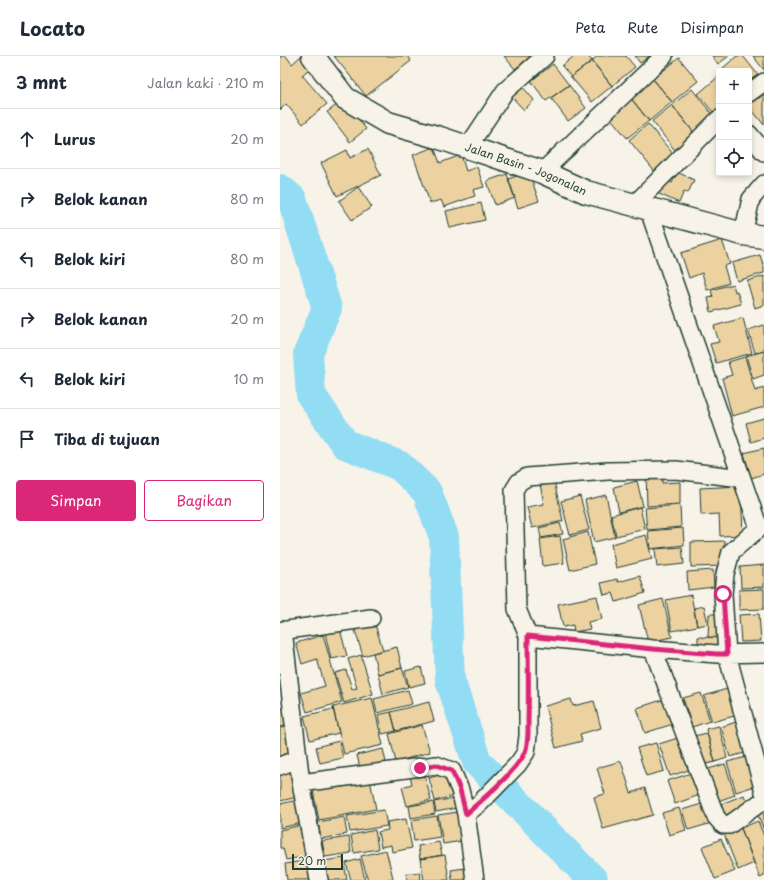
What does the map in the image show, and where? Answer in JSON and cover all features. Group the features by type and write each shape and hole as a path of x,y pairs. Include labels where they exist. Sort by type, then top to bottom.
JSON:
{"main road":[{"name":"Jalan Basin - Jogonalan","path":"312,56 345,98 388,123 440,138 542,172 586,192 646,211 742,234 764,237"}],"street":[{"path":"468,147 505,91 545,56"},
{"path":"542,172 664,56"},
{"path":"752,91 764,82"},
{"path":"716,123 646,211 659,240 741,478 762,527 731,552 725,574 723,594 727,654 764,792"},
{"path":"752,138 764,152"},
{"path":"742,234 751,199 764,184"},
{"path":"466,814 480,803 518,764 526,752 528,736 528,636 516,609 514,490 519,482 527,478 608,470 676,470 741,478"},
{"path":"319,880 301,783 281,631 371,618"},
{"path":"528,636 717,654 764,653"},
{"path":"653,649 716,817 722,825 729,825 764,800"},
{"path":"280,766 298,759"},
{"path":"301,783 436,765 452,771 460,790 466,814 475,880"}],"building":[{"path":"280,56 286,56 292,64 301,56 304,56 313,66 302,75 327,104 303,124 286,104 280,110"},
{"path":"334,56 407,56 411,61 366,96"},
{"path":"504,56 531,56 515,69"},
{"path":"574,56 588,56 592,61 571,77 562,66"},
{"path":"597,56 626,56 635,67 612,86 592,61"},
{"path":"635,56 650,56 640,63"},
{"path":"712,56 729,56 718,64"},
{"path":"737,56 743,56 762,80 752,87 752,68 723,68"},
{"path":"753,56 764,56 764,70"},
{"path":"679,58 698,81 672,102 653,79"},
{"path":"592,61 612,86 592,102 571,77"},
{"path":"553,64 569,85 546,101 531,81"},
{"path":"653,79 672,102 649,121 630,97"},
{"path":"716,79 716,116 698,94"},
{"path":"521,85 534,100 524,110 510,95"},
{"path":"569,85 586,108 568,121 551,98"},
{"path":"692,89 715,118 695,134 672,105"},
{"path":"764,94 764,125 752,110 752,104"},
{"path":"630,97 649,121 627,138 608,115"},
{"path":"344,100 366,129 350,142 327,112"},
{"path":"672,105 698,138 678,154 652,121"},
{"path":"648,124 675,156 655,172 629,140"},
{"path":"434,147 440,163 461,155 466,171 477,167 484,187 473,190 475,196 444,207 441,200 430,203 413,155"},
{"path":"368,149 381,175 337,196 321,163 347,150 350,158"},
{"path":"529,172 539,201 518,208 508,179"},
{"path":"677,172 694,180 688,193 684,191 679,203 657,193 664,179 672,183"},
{"path":"507,174 515,198 495,205 487,181"},
{"path":"358,187 372,207 352,220 339,201"},
{"path":"481,203 485,220 450,228 446,211"},
{"path":"722,240 730,264 724,266 729,283 707,290 702,273 689,278 681,253"},
{"path":"760,255 764,267 764,273 737,281 732,263"},
{"path":"764,276 764,305 755,308 747,281"},
{"path":"733,284 741,304 711,312 708,298 713,297 711,290"},
{"path":"743,318 752,353 716,363 710,344 719,342 714,326"},
{"path":"764,325 764,351 755,353 748,330"},
{"path":"764,351 764,375 753,379 746,356"},
{"path":"745,357 755,391 764,388 764,407 732,416 722,378 732,375 728,362"},
{"path":"764,418 764,438 751,442 746,423"},
{"path":"764,448 764,474 751,478 744,453"},
{"path":"662,472 662,483 680,482 680,504 647,506 646,473"},
{"path":"554,481 563,521 532,528 527,507 544,504 540,484"},
{"path":"637,481 643,506 619,512 614,487"},
{"path":"741,486 743,535 720,536 719,514 701,515 700,488"},
{"path":"606,495 615,537 594,542 585,500"},
{"path":"580,496 589,530 570,535 561,501"},
{"path":"680,505 681,527 647,530 645,508"},
{"path":"640,507 645,529 616,536 611,515"},
{"path":"560,523 563,534 541,538 539,528"},
{"path":"683,528 684,545 650,549 648,531"},
{"path":"588,532 595,564 570,570 563,539"},
{"path":"646,535 652,559 616,568 611,544"},
{"path":"560,536 564,563 543,566 540,539"},
{"path":"725,541 725,566 691,567 691,542"},
{"path":"682,547 684,564 657,567 655,549"},
{"path":"764,565 764,587 741,588 740,567"},
{"path":"713,570 714,587 688,590 687,572"},
{"path":"640,576 645,593 616,602 613,593 604,595 601,583 617,579 618,582"},
{"path":"764,589 764,609 739,610 739,590"},
{"path":"691,595 697,626 672,631 666,600"},
{"path":"597,596 602,619 588,622 590,629 574,632 573,625 563,627 558,604"},
{"path":"663,599 672,637 648,642 639,605"},
{"path":"704,606 708,624 697,626 694,608"},
{"path":"709,614 724,614 724,638 708,637"},
{"path":"759,614 761,641 741,642 739,615"},
{"path":"373,618 383,650 363,656 353,624"},
{"path":"339,625 347,656 331,659 324,629"},
{"path":"323,635 342,702 307,712 301,693 325,686 317,659 302,664 296,643"},
{"path":"698,637 724,638 723,651 698,650"},
{"path":"397,647 402,668 378,674 373,653"},
{"path":"361,655 373,694 344,703 335,673 346,670 352,689 357,688 348,659"},
{"path":"421,667 425,683 409,687 405,671"},
{"path":"402,668 408,687 383,694 378,674"},
{"path":"730,688 738,715 712,722 704,696"},
{"path":"408,690 412,704 377,713 374,699"},
{"path":"701,693 710,721 692,727 683,698"},
{"path":"372,698 383,745 344,754 333,707"},
{"path":"668,698 676,723 645,733 637,708"},
{"path":"571,699 573,706 594,701 601,728 580,734 582,741 556,748 545,706"},
{"path":"429,702 434,721 396,731 391,712"},
{"path":"285,708 289,725 280,727 280,709"},
{"path":"333,709 339,733 310,740 304,716"},
{"path":"391,712 396,731 382,734 378,715"},
{"path":"739,721 748,752 730,757 721,727"},
{"path":"422,725 430,752 396,762 389,734"},
{"path":"292,726 297,755 280,758 280,728"},
{"path":"719,726 727,758 715,762 706,729"},
{"path":"707,733 715,762 702,765 694,736"},
{"path":"684,736 695,768 670,776 659,744"},
{"path":"339,741 343,758 320,763 316,747"},
{"path":"656,743 664,771 646,776 637,748"},
{"path":"383,749 387,767 361,773 357,755"},
{"path":"750,756 758,785 736,792 727,762"},
{"path":"621,761 631,793 645,788 653,815 603,829 594,797 605,794 597,768"},
{"path":"725,764 735,795 715,802 705,770"},
{"path":"297,770 302,796 280,801 280,774"},
{"path":"697,771 705,793 675,804 667,781"},
{"path":"424,773 431,800 407,806 402,787 412,784 410,776"},
{"path":"447,773 453,796 435,801 429,778"},
{"path":"369,775 376,809 319,820 312,786"},
{"path":"744,795 749,809 726,818 721,804"},
{"path":"460,797 462,807 436,812 434,802"},
{"path":"302,799 306,822 280,828 280,804"},
{"path":"433,802 435,814 411,818 409,806"},
{"path":"708,802 715,822 688,830 682,810"},
{"path":"764,807 764,830 756,810"},
{"path":"679,808 686,830 669,835 662,813"},
{"path":"384,810 387,826 350,832 347,816"},
{"path":"458,812 462,841 443,844 438,815"},
{"path":"437,816 440,837 414,841 411,820"},
{"path":"344,817 347,834 321,839 318,822"},
{"path":"406,819 412,848 392,852 391,845 381,847 378,832 388,830 387,822"},
{"path":"758,821 764,836 764,876 760,878 741,828"},
{"path":"306,824 312,855 286,860 283,848 280,848 280,830"},
{"path":"741,828 754,863 738,870 724,834"},
{"path":"375,830 378,849 354,853 351,835"},
{"path":"349,837 351,853 325,857 322,841"},
{"path":"721,839 735,871 715,879 702,847"},
{"path":"439,842 442,855 420,859 418,846"},
{"path":"386,850 393,878 368,880 361,856"},
{"path":"445,855 449,880 424,880 420,859"},
{"path":"343,858 347,880 327,880 324,861"},
{"path":"313,859 316,880 287,880 285,864"},
{"path":"360,859 365,880 351,880 346,863"},
{"path":"472,867 474,880 452,880 451,870"},
{"path":"420,872 421,880 407,880 406,874"}],"waterway":[{"path":"280,189 292,199 327,308 308,354 311,395 345,444 400,466 427,492 444,537 450,680 477,762 593,880"}],"route":[{"path":"420,768 436,765 452,771 460,790 466,814 480,803 518,764 526,752 528,736 528,636 653,649 727,654 723,594"}]}
